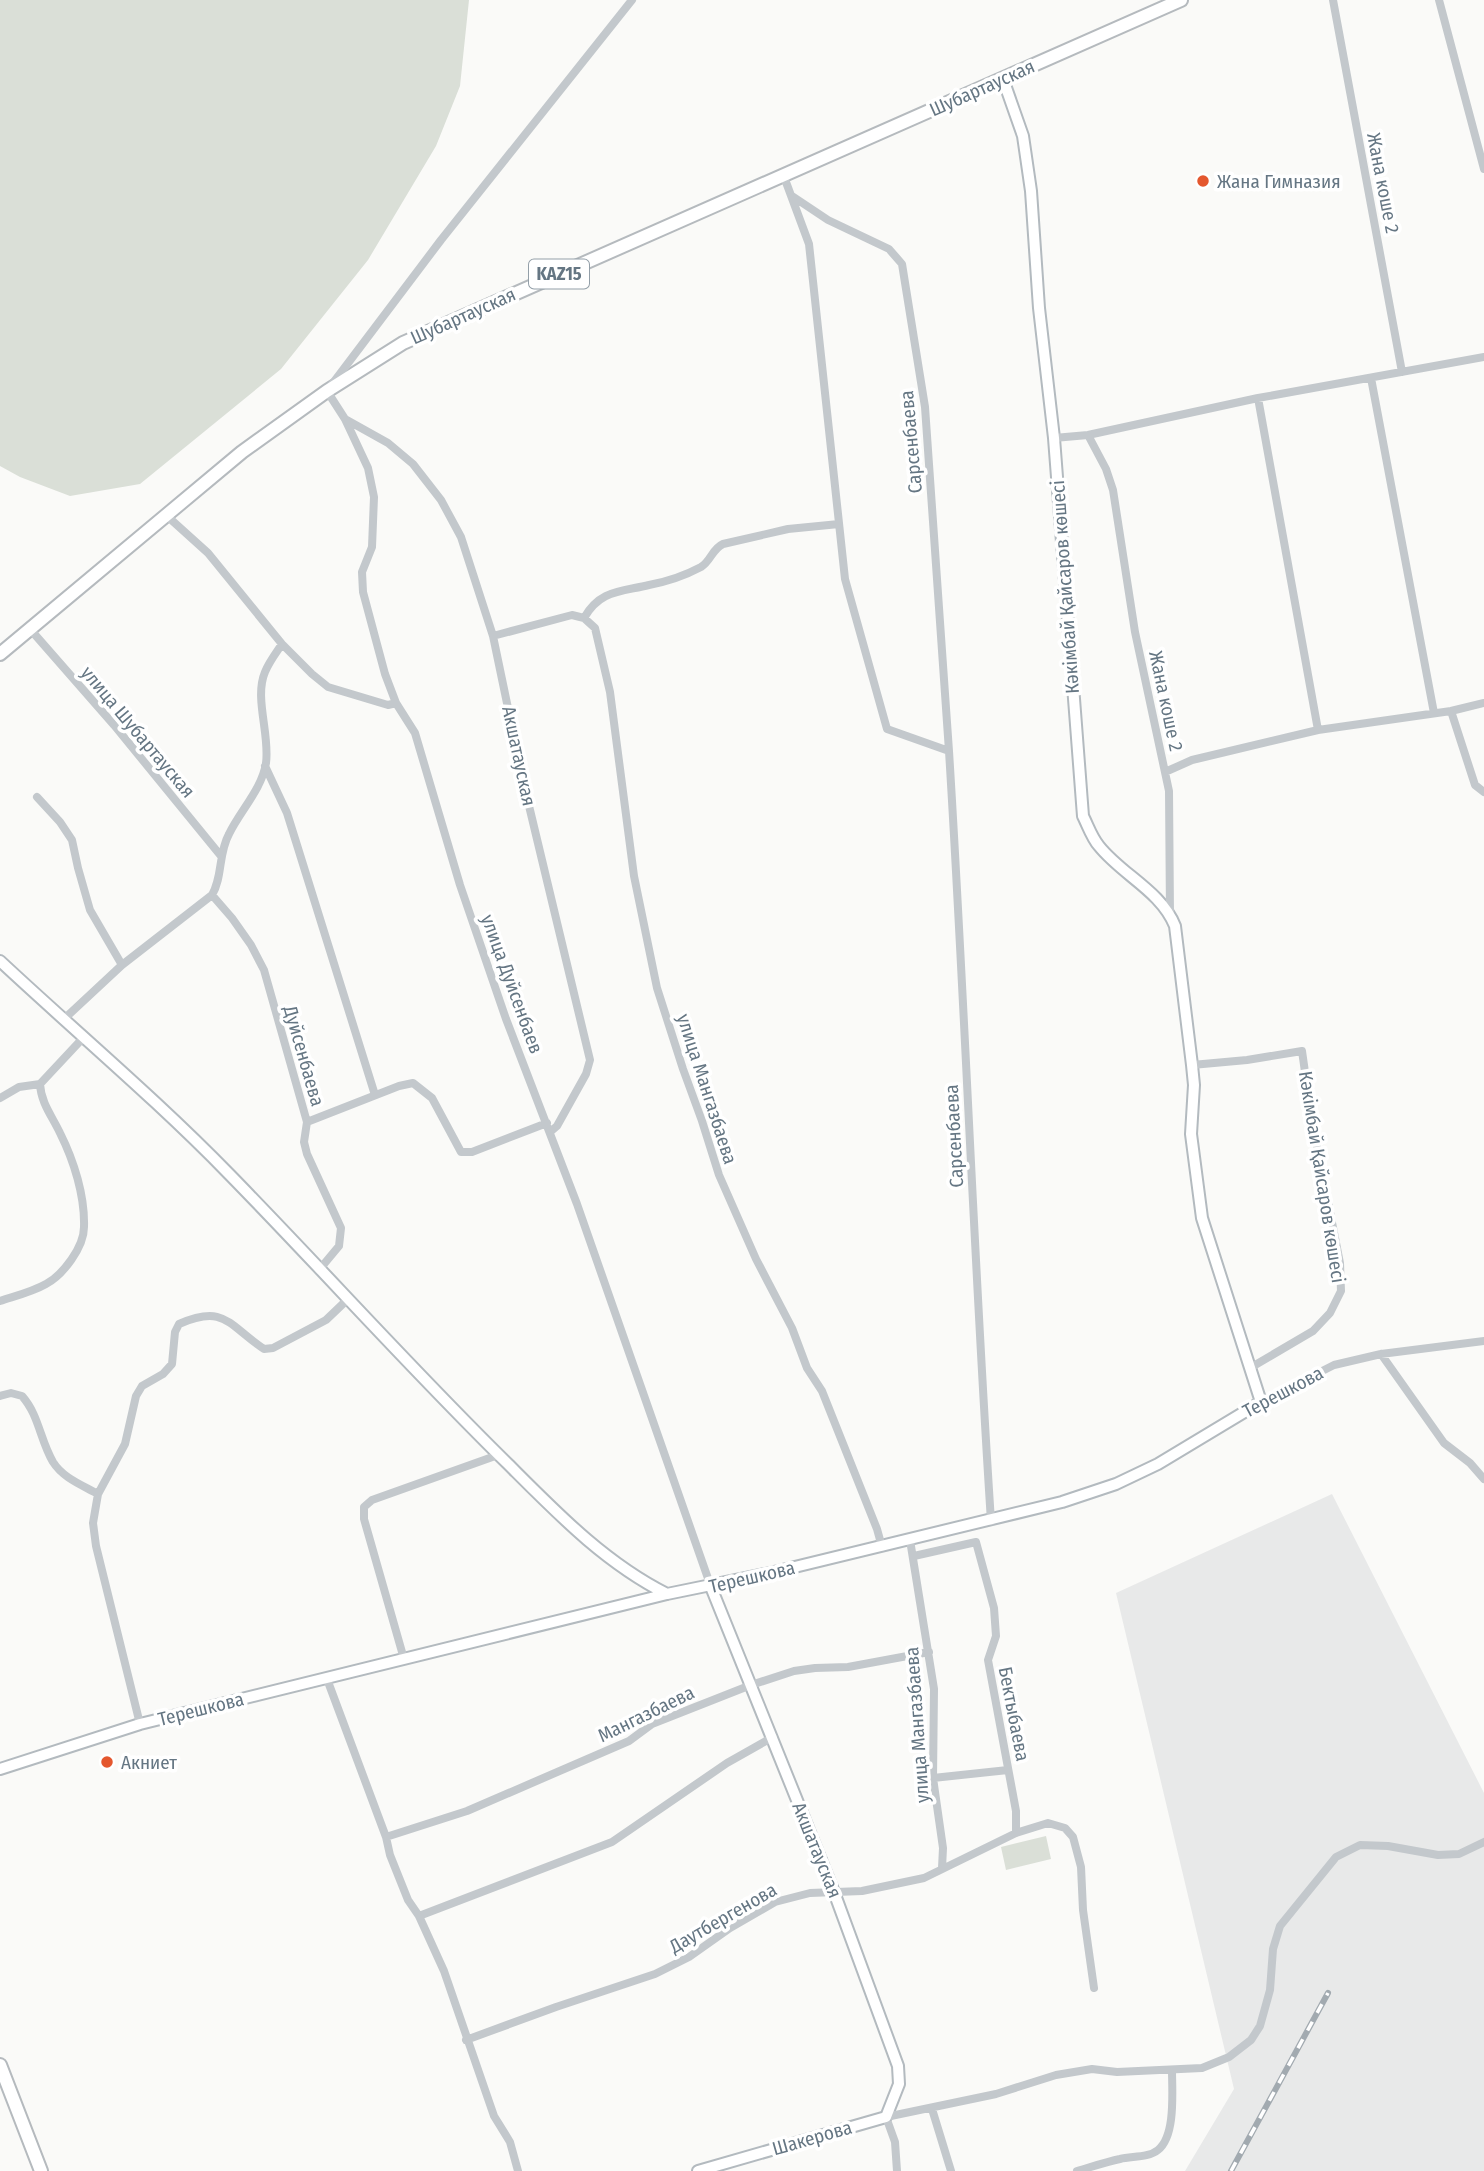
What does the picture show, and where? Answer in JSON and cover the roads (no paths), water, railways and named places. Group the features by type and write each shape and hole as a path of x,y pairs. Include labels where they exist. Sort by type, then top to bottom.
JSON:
{"main road":[{"name":"Шубартауская","path":"0,654 242,452 327,391 403,343 1181,0"},
{"path":"0,2065 41,2171"}],"street":[{"path":"327,391 441,240 632,0"},
{"name":"Жана коше 2","path":"1333,0 1402,372"},
{"path":"1439,0 1484,169"},
{"name":"Кәкімбай Қайсаров көшесі","path":"1003,79 1023,136 1031,191 1039,309 1054,438 1083,816 1099,846 1144,887 1170,915 1175,926 1194,1085 1191,1134 1197,1194 1261,1402"},
{"path":"783,174 809,244 845,579 887,729 949,751"},
{"name":"Сарсенбаева","path":"790,194 828,220 889,249 902,264 925,407 949,751 990,1521"},
{"path":"1054,438 1088,435 1258,398 1484,357"},
{"path":"1371,378 1434,713"},
{"name":"улица Дуйсенбаев","path":"327,391 345,419 368,468 374,497 372,547 362,572 363,592 385,674 396,703 415,733 460,885 506,1018 548,1128 711,1587"},
{"path":"1258,398 1318,730"},
{"name":"Акшатауская","path":"345,419 388,443 413,464 441,500 461,537 493,636 524,785 590,1060 586,1073 557,1126 548,1128"},
{"name":"Жана коше 2","path":"1088,435 1106,469 1113,490 1135,632 1169,790 1170,915"},
{"path":"167,516 208,553 282,644 328,687 388,705 396,703"},
{"path":"493,636 572,615 584,618 590,607 608,593 652,585 697,569 705,565 715,548 723,544 788,529 839,524"},
{"name":"улица Мангазбаева","path":"584,618 595,628 610,692 634,876 657,988 719,1175 792,1328 807,1368 822,1391 882,1547"},
{"name":"улица Шубартауская","path":"30,629 114,725 221,856"},
{"path":"63,1020 121,965 212,895 219,883 221,856 228,835 256,788 265,766 268,739 262,708 264,674 282,644"},
{"name":"Жана коше 2","path":"1165,772 1192,760 1318,730 1484,704"},
{"path":"1451,711 1475,785 1484,792"},
{"path":"265,766 287,813 375,1095"},
{"path":"37,797 72,840 90,911 121,965"},
{"name":"Дуйсенбаева","path":"212,895 251,945 264,970 307,1122 304,1142 307,1154 341,1228 339,1246 319,1270"},
{"path":"0,961 230,1174 498,1455 597,1549 636,1579 667,1594"},
{"path":"0,1098 19,1087 40,1084 83,1038"},
{"name":"Кәкімбай Қайсаров көшесі","path":"1192,1065 1302,1051 1312,1121 1340,1263 1341,1291 1330,1313 1313,1331 1250,1368"},
{"path":"307,1122 413,1083 432,1098 461,1152 472,1152 548,1128"},
{"path":"0,1301 47,1284 64,1268 77,1250 85,1229 74,1167 61,1134 40,1097 40,1084"},
{"path":"140,1724 96,1546 93,1523 98,1494 125,1444 136,1396 142,1386 163,1374 172,1364 175,1332 179,1324 209,1314 222,1316 264,1349 273,1348 327,1320 348,1299"},
{"name":"Терешкова","path":"0,1769 140,1724 667,1594 711,1587 1062,1502 1116,1484 1158,1464 1261,1402 1334,1365 1381,1354 1484,1341"},
{"path":"1381,1354 1444,1443 1470,1463 1484,1479"},
{"path":"0,1396 10,1393 22,1396 36,1417 53,1461 65,1476 98,1494"},
{"path":"404,1659 364,1518 365,1507 372,1500 498,1455"},
{"name":"улица Мангазбаева","path":"910,1540 934,1689 933,1778 943,1848 942,1868"},
{"name":"Бектыбаева","path":"914,1556 976,1542 995,1608 996,1636 988,1660 1016,1811 1016,1833"},
{"name":"Акшатауская","path":"711,1587 834,1892 898,2066 899,2084 886,2117"},
{"name":"Мангазбаева","path":"386,1837 467,1811 629,1741 652,1724 751,1685 794,1671 848,1667 929,1652"},
{"path":"327,1679 386,1837 390,1855 408,1900 419,1916 444,1971 494,2116 510,2142 519,2171"},
{"path":"419,1916 612,1842 727,1763 772,1737"},
{"path":"933,1778 1008,1770"},
{"name":"Даутбергенова","path":"466,2040 655,1974 690,1957 730,1928 775,1902 810,1893 862,1891 924,1878 1016,1833 1048,1823 1065,1828 1073,1837 1081,1867 1083,1910 1094,1988"},
{"path":"897,2171 895,2142 886,2117 996,2094 1056,2075 1092,2069 1117,2072 1202,2067 1229,2057 1251,2040 1261,2026 1270,1990 1273,1949 1280,1926 1336,1857 1360,1845 1388,1846 1438,1855 1459,1854 1484,1842"},
{"path":"1077,2171 1159,2150 1171,2124 1172,2070"},
{"path":"932,2109 951,2171"},
{"name":"Шакерова","path":"698,2171 886,2117"}],"railway":[{"path":"1231,2171 1328,1993"}],"place":[{"name":"Жана Гимназия","path":"1203,181"},
{"name":"Акниет","path":"107,1762"}]}
